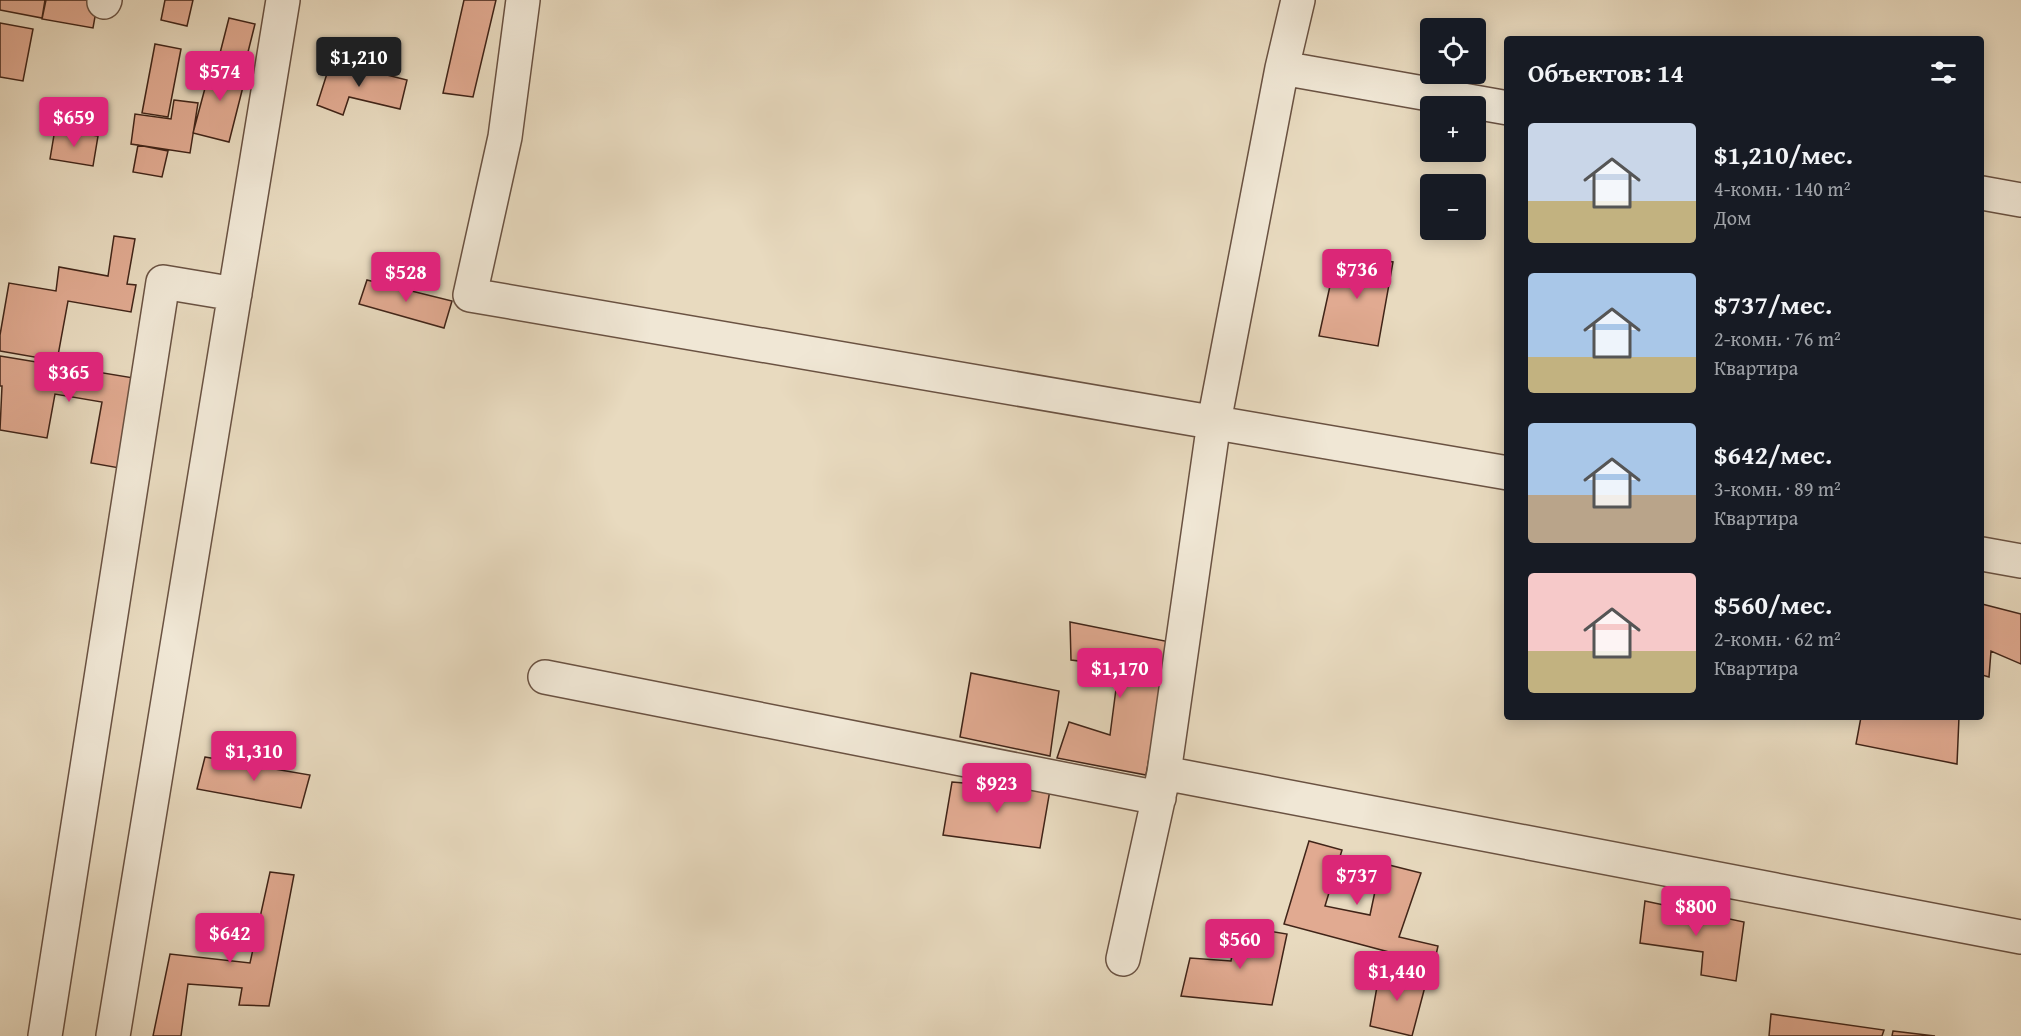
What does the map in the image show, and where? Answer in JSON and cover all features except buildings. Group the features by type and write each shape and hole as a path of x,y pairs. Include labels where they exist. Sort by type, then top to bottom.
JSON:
{"street":[{"path":"113,1036 283,0"},
{"path":"523,0 505,137 470,295 1504,472"},
{"path":"1123,959 1162,786 1214,422 1282,68 1298,0"},
{"path":"1282,68 1504,107"},
{"path":"1984,193 2021,200"},
{"path":"45,1036 163,282 235,294"},
{"path":"1984,555 2021,561"},
{"path":"544,677 2021,937"}]}
